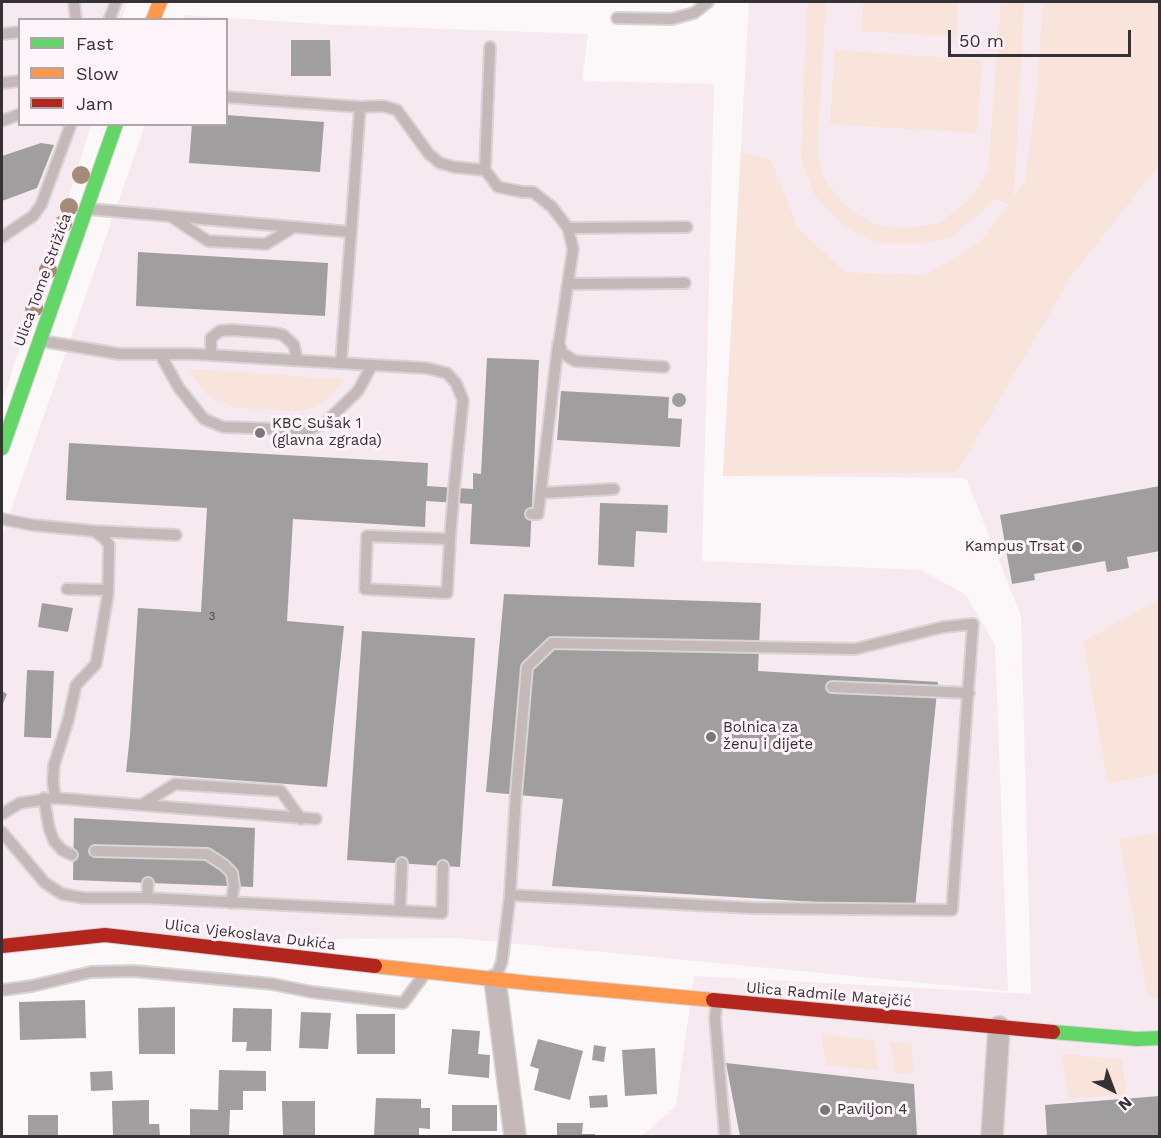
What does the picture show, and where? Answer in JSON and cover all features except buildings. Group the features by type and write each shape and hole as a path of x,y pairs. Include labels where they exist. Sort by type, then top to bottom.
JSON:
{"street":[{"path":"154,18 160,2"},
{"name":"Ulica Tome Strižića","path":"2,448 115,126"},
{"name":"Ulica Vjekoslava Dukića","path":"2,946 105,935 495,980"},
{"path":"495,980 515,1137"},
{"name":"Ulica Radmile Matejčić","path":"495,980 999,1027 1137,1039 1160,1038"},
{"path":"992,1137 999,1027"}],"lane":[{"path":"74,2 76,18"},
{"path":"111,18 116,2"},
{"path":"617,18 672,19 694,14 708,2"},
{"path":"2,34 18,32"},
{"path":"490,47 485,170 498,187 533,192 552,207 568,228 573,249 538,514 531,514"},
{"path":"2,83 18,81"},
{"path":"228,97 360,107 383,106 397,110 429,154 440,163 454,167 485,170"},
{"path":"341,363 360,107"},
{"path":"2,121 18,115"},
{"path":"2,237 27,221 41,205 70,126"},
{"path":"86,209 351,232"},
{"path":"171,216 208,241 266,244 294,227"},
{"path":"568,228 687,227"},
{"path":"568,284 685,283"},
{"path":"212,355 211,338 220,331 231,330 283,335 294,345 297,360"},
{"path":"39,340 120,354 212,355 372,364 437,370 447,374 456,383 463,400 447,593 365,589 367,536 450,539"},
{"path":"559,343 562,352 575,361 664,367"},
{"path":"160,354 179,388 204,419 223,427 308,430 325,423 358,391 372,364"},
{"path":"541,493 614,489"},
{"path":"2,519 32,525 94,531 176,535"},
{"path":"72,855 62,850 54,841 48,828 49,798 54,765 68,721 76,685 96,664 108,590 109,545 94,531"},
{"path":"67,589 108,590"},
{"path":"495,980 502,961 510,895 527,667 552,643 855,649 944,627 973,624 952,910 752,908 510,895"},
{"path":"832,687 969,693"},
{"path":"143,804 175,784 281,791 301,819"},
{"path":"2,814 20,803 49,798 316,819"},
{"path":"2,832 45,883 62,894 84,898 147,898 442,913 443,866"},
{"path":"95,851 207,854 225,865 232,873 234,886 231,903"},
{"path":"400,910 402,863"},
{"path":"147,898 148,883"},
{"path":"2,990 32,986 91,972 134,971 272,984 312,992 403,1003 427,972"},
{"path":"717,1001 715,1018 725,1137"}],"shaded area":[{"path":"2,2 127,2 122,18 18,18 18,126 91,126 2,402"},
{"name":"Kampus Trsat","path":"749,2 1159,2 1159,1136 642,1136 676,1106 694,976 1031,994 1021,616 966,478 723,476"},
{"path":"807,2 826,2 817,152 824,178 841,201 856,214 879,226 907,228 940,223 967,201 988,173 1001,2 1024,2 1014,196 1025,182 1036,97 1043,2 1159,2 1159,165 1072,275 957,472 723,476 741,152 771,160 798,228 844,272 926,275 980,242 1009,204 993,199 985,209 951,237 920,244 881,244 855,233 834,217 815,195 801,160"},
{"path":"863,2 958,2 956,37 861,31"},
{"path":"185,15 336,25 588,34 582,81 714,84 702,561 921,570 966,595 995,645 1008,991 457,938 2,941 2,536 145,126 228,126 228,18 184,18"},
{"path":"835,50 982,60 977,133 830,124"},
{"path":"194,369 344,380 329,398 312,408 301,411 238,408 218,401 203,391 190,371"},
{"path":"1159,599 1159,774 1108,783 1083,642"},
{"path":"1159,832 1160,998 1151,999 1148,997 1119,839"},
{"path":"821,1034 874,1040 878,1070 826,1065"},
{"path":"890,1042 912,1043 913,1074 895,1073"},
{"path":"1061,1054 1122,1059 1126,1094 1069,1099"}],"traffic: fast":[{"path":"2,448 115,126"},
{"path":"1053,1032 1137,1039 1160,1038"}],"traffic: slow":[{"path":"154,18 160,2"},
{"path":"375,966 713,1000"}],"traffic: jam":[{"path":"2,946 105,935 375,966"},
{"path":"713,1000 1053,1032"}],"place":[{"name":"KBC Sušak 1 (glavna zgrada)","path":"260,433"},
{"name":"Kampus Trsat","path":"1077,547"},
{"name":"Bolnica za ženu i dijete","path":"711,737"},
{"name":"Paviljon 4","path":"825,1110"}]}
